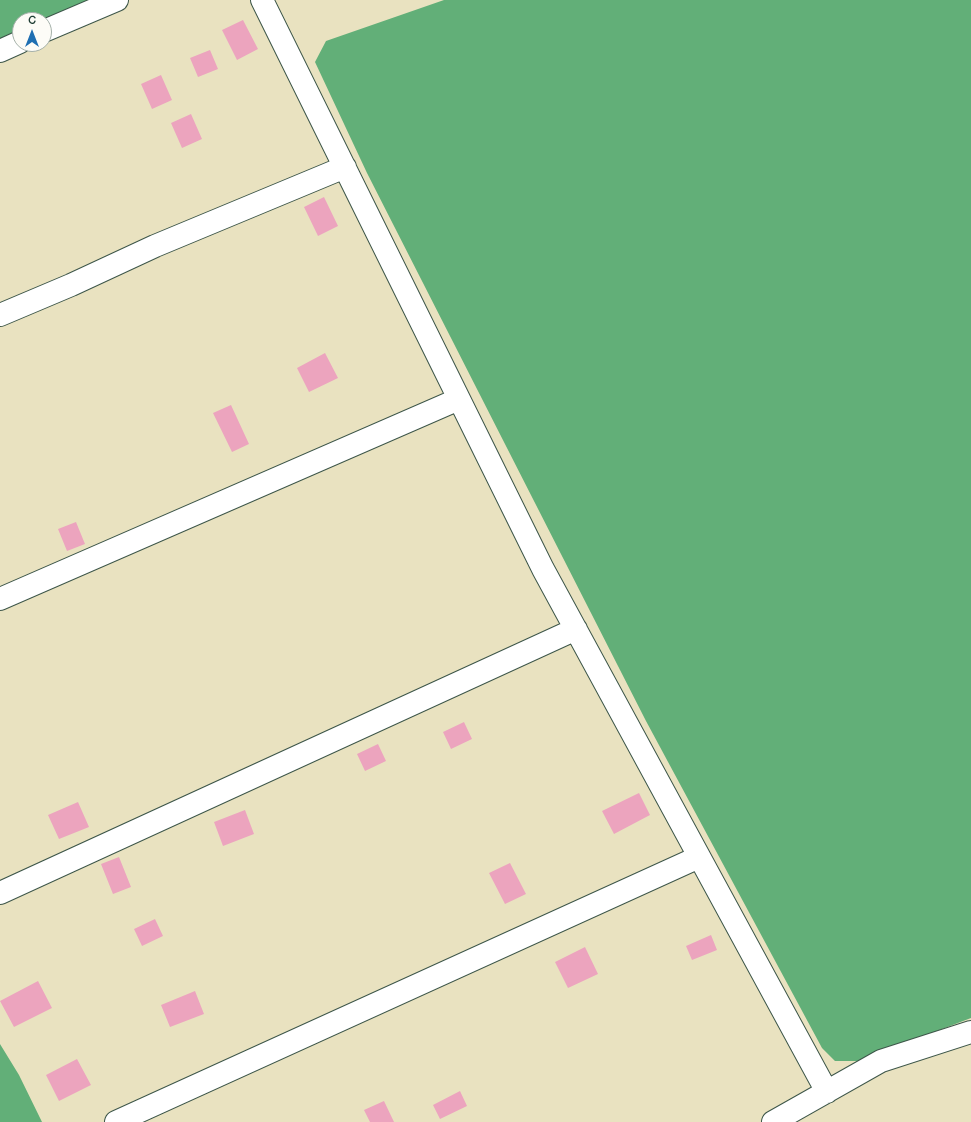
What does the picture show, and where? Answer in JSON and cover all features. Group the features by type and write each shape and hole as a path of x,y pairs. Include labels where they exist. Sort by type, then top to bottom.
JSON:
{"lane":[{"path":"52,28 116,0"},
{"path":"262,0 544,569 827,1092"},
{"path":"0,50 12,45"},
{"path":"0,315 71,285 155,246 345,167"},
{"path":"0,599 459,398"},
{"path":"0,893 576,629"},
{"path":"116,1122 700,857"},
{"path":"773,1122 882,1061 971,1032"}],"green space":[{"path":"0,0 102,0 52,17 52,12 12,12 12,39 0,44"},
{"path":"444,0 971,0 971,1018 858,1061 835,1061 822,1048 646,721 367,173 315,62 326,41"},
{"path":"0,1044 19,1075 42,1122 0,1122"}],"building":[{"path":"243,20 258,49 237,60 222,30"},
{"path":"210,50 218,69 198,77 190,58"},
{"path":"161,75 172,100 152,109 141,84"},
{"path":"191,114 202,139 182,148 171,123"},
{"path":"324,197 338,226 318,236 304,207"},
{"path":"325,353 338,378 309,392 297,368"},
{"path":"231,405 249,444 232,452 213,413"},
{"path":"76,522 85,544 67,551 58,529"},
{"path":"464,722 472,739 451,749 443,732"},
{"path":"378,744 386,761 365,771 357,754"},
{"path":"639,793 650,815 614,834 602,811"},
{"path":"78,802 89,827 59,839 48,815"},
{"path":"245,810 254,834 223,846 214,822"},
{"path":"119,857 131,887 113,894 101,864"},
{"path":"510,863 526,894 505,904 489,873"},
{"path":"155,919 163,936 142,946 134,929"},
{"path":"711,935 717,950 692,960 686,946"},
{"path":"585,947 598,974 568,988 555,962"},
{"path":"38,981 52,1008 14,1027 0,1001"},
{"path":"195,991 204,1014 170,1027 161,1005"},
{"path":"77,1059 91,1085 59,1101 46,1075"},
{"path":"460,1091 467,1106 440,1119 433,1105"},
{"path":"384,1101 394,1122 370,1122 364,1110"}]}
